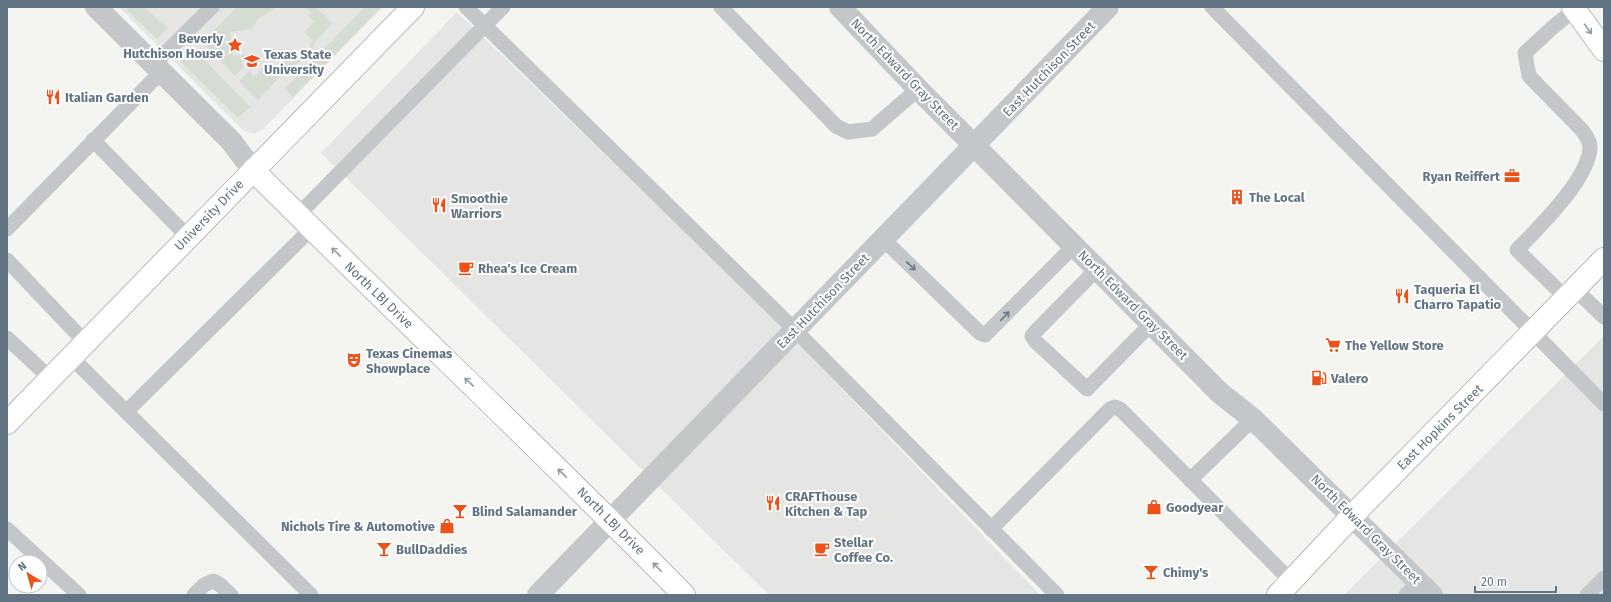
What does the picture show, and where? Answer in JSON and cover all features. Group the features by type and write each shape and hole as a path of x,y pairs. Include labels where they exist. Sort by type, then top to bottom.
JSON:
{"main road":[{"name":"University Drive","path":"7,423 413,7"},
{"path":"1573,8 1604,50"},
{"name":"North LBJ Drive","path":"253,170 610,519 684,595"},
{"name":"East Hopkins Street","path":"1285,588 1353,515 1604,259"}],"street":[{"name":"North LBJ Drive","path":"96,7 231,141 253,170"},
{"name":"North Edward Gray Street","path":"840,7 974,146 1220,392 1253,419 1353,515 1419,591"},
{"name":"East Hutchison Street","path":"538,595 610,519 1108,7"}],"lane":[{"path":"7,229 93,140 212,7"},
{"path":"466,7 795,330 1056,595"},
{"path":"127,411 305,222 503,7"},
{"path":"721,7 836,126 848,132 872,129 918,89"},
{"path":"1212,7 1604,404"},
{"path":"1573,8 1525,53 1529,76 1587,137 1590,147 1587,160 1570,191 1517,250 1571,294 1604,317"},
{"path":"93,140 188,237"},
{"path":"883,239 980,333 985,335 1074,246"},
{"path":"7,260 127,411 311,595"},
{"path":"1097,269 1036,331 1032,336 1035,341 1087,389 1152,324"},
{"path":"7,338 50,378"},
{"path":"991,529 1110,409 1115,407 1120,410 1190,480 1285,588"},
{"path":"1190,480 1253,419"},
{"path":"7,529 79,595"},
{"path":"1587,595 1604,578"},
{"path":"194,595 204,585 213,581 219,584 231,595"}],"shaded area":[{"name":"Texas State University","path":"119,7 383,7 263,129 253,134 243,130"},
{"path":"130,7 144,7 167,28 157,39 127,10"},
{"path":"237,7 275,7 257,20 252,29 230,32 233,56 251,54 241,63 244,66 235,76 202,42"},
{"path":"305,7 316,7 332,23 315,42 313,48 298,63 289,67 258,100 239,81 249,71 254,77 264,67 270,74 286,58 290,63 295,58 298,60 311,47 309,44 313,41 304,32 314,22 308,16 311,13"},
{"path":"365,7 381,7 293,97 285,89"},
{"path":"457,12 762,306 1040,595 769,595 321,153"},
{"path":"194,49 250,107 238,118 181,62"},
{"path":"1604,336 1604,595 1344,595 1349,590"}],"place":[{"name":"Beverly Hutchison House","path":"235,45"},
{"name":"Texas State University","path":"252,61"},
{"name":"Italian Garden","path":"53,97"},
{"name":"Ryan Reiffert","path":"1512,176"},
{"name":"The Local","path":"1237,197"},
{"name":"Smoothie Warriors","path":"439,205"},
{"name":"Rhea's Ice Cream","path":"466,268"},
{"name":"Taqueria El Charro Tapatio","path":"1402,296"},
{"name":"The Yellow Store","path":"1333,345"},
{"name":"Texas Cinemas Showplace","path":"354,360"},
{"name":"Valero","path":"1319,378"},
{"name":"CRAFThouse Kitchen & Tap","path":"773,503"},
{"name":"Goodyear","path":"1154,507"},
{"name":"Blind Salamander","path":"460,511"},
{"name":"Nichols Tire & Automotive","path":"447,526"},
{"name":"BullDaddies","path":"384,549"},
{"name":"Stellar Coffee Co.","path":"822,549"},
{"name":"Chimy's","path":"1151,572"}]}
